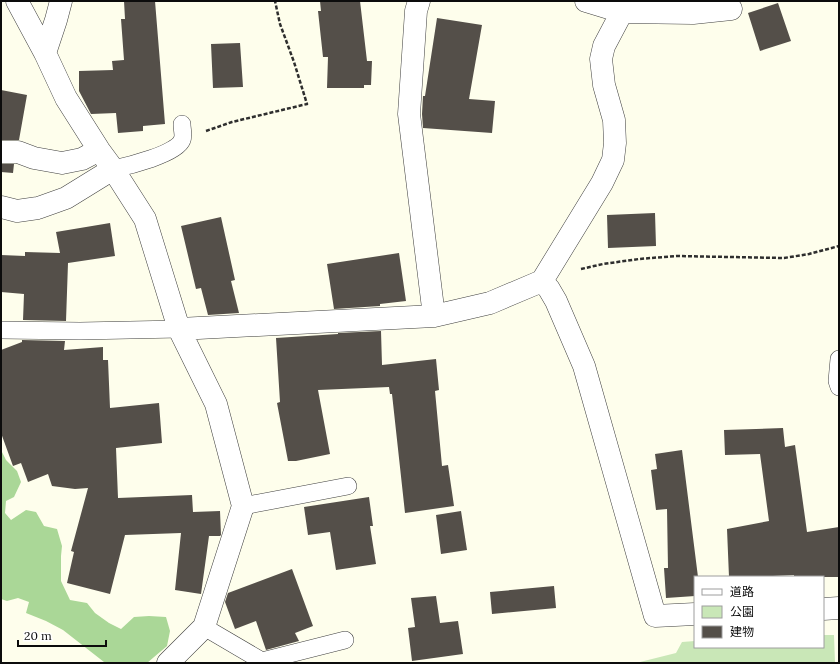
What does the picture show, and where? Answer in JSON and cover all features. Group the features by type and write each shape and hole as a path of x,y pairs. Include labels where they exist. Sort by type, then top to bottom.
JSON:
{"street":[{"path":"17,1 45,53 66,98 145,219 179,329 216,404 243,506 204,627 168,663"},
{"path":"45,53 61,1"},
{"path":"419,1 416,11 409,114 434,316"},
{"path":"586,1 622,12 693,13 731,9"},
{"path":"179,329 434,316 490,303 546,285 613,160 615,143 614,120 604,85 601,59 604,46 622,12"},
{"path":"1,152 18,152 34,158 62,163 82,160 99,150"},
{"path":"1,207 17,211 38,208 66,198 113,169"},
{"path":"546,285 556,301 584,366 656,616 694,614"},
{"path":"824,609 839,608"}],"lane":[{"path":"113,169 156,157 178,146 183,132"},
{"path":"1,330 80,331 179,329"},
{"path":"839,359 837,381 839,388"},
{"path":"243,506 348,486"},
{"path":"204,627 262,661 345,640"}],"path":[{"path":"183,132 306,104 294,62 280,24 275,1"},
{"path":"546,285 567,272 603,264 639,259 676,256 784,258 809,254 839,246"}],"green space":[{"path":"1,450 6,460 17,471 21,482 14,497 6,501 5,513 11,520 26,510 36,512 44,526 57,529 62,546 61,581 70,600 87,603 95,613 121,629 134,617 166,617 170,631 167,646 147,663 104,662 63,630 26,613 29,602 18,598 7,601 1,599"},
{"path":"824,635 834,635 835,663 636,663 676,653 682,642 694,641 694,648 824,648"}],"building":[{"path":"124,1 155,1 165,124 143,126 143,131 118,133 116,113 91,114 79,91 79,71 113,70 112,61 124,60 121,19 125,19"},
{"path":"320,1 360,1 367,61 372,61 371,85 364,85 364,88 327,88 328,57 323,57 318,11 321,11"},
{"path":"778,3 791,41 760,51 748,13"},
{"path":"437,18 482,25 469,99 495,101 492,133 423,128 423,96 425,96"},
{"path":"240,43 243,87 213,88 211,44"},
{"path":"1,90 27,95 19,140 1,140"},
{"path":"1,164 14,164 13,173 1,172"},
{"path":"655,213 656,246 608,248 607,215"},
{"path":"221,217 235,280 231,281 239,313 208,315 201,288 196,289 181,226"},
{"path":"110,223 115,256 68,263 66,321 23,320 24,294 1,292 1,255 25,256 25,252 60,253 56,232"},
{"path":"399,253 406,301 380,304 380,306 334,309 327,264"},
{"path":"381,331 382,365 436,359 439,390 435,391 442,466 448,465 454,506 405,513 392,394 390,394 389,387 318,390 330,454 296,461 288,461 277,403 280,402 276,338"},
{"path":"22,340 65,341 64,350 103,347 103,360 108,360 110,408 159,403 162,443 116,448 118,498 192,495 193,512 220,511 221,535 209,536 201,594 175,590 181,533 125,535 110,594 67,583 74,552 71,551 88,488 75,489 52,486 48,474 28,482 21,463 13,466 1,433 1,350 22,342"},
{"path":"783,428 785,447 795,445 807,532 839,527 839,577 794,575 729,576 727,529 769,521 760,454 725,455 724,430"},
{"path":"682,450 698,576 694,576 694,596 666,598 664,568 668,568 667,509 656,510 651,470 657,469 655,454"},
{"path":"369,497 373,526 370,526 376,564 336,570 330,532 308,535 304,507"},
{"path":"461,511 467,550 441,554 436,515"},
{"path":"292,569 313,626 295,633 299,641 266,650 256,621 235,629 225,602 228,593"},
{"path":"554,586 556,608 492,614 490,592"},
{"path":"436,596 440,623 458,621 463,654 412,661 408,628 415,627 411,598"}]}
